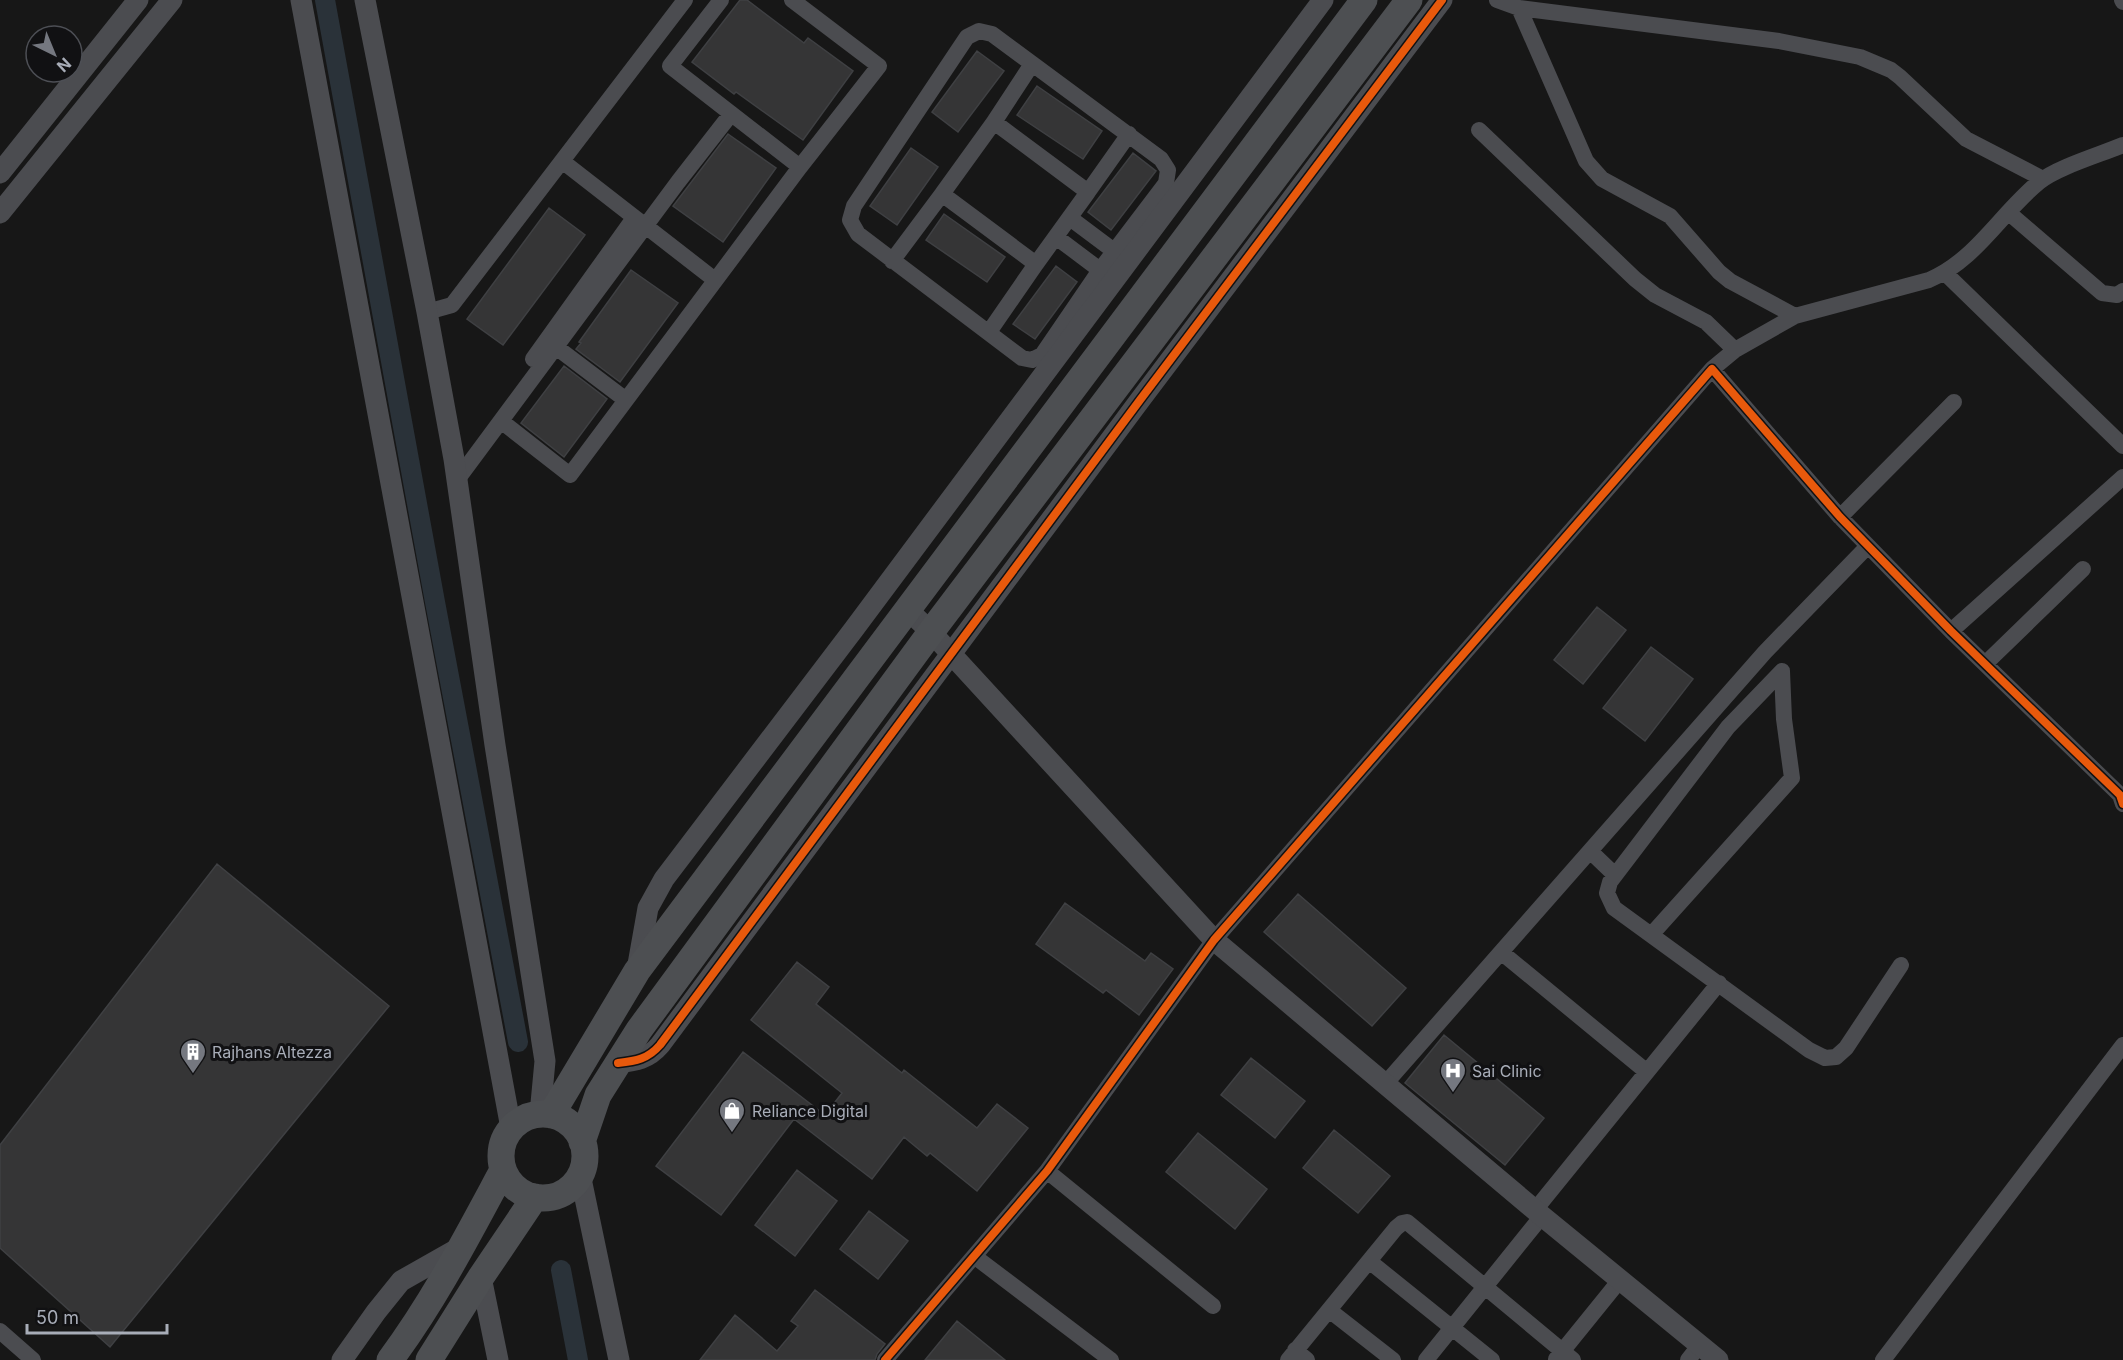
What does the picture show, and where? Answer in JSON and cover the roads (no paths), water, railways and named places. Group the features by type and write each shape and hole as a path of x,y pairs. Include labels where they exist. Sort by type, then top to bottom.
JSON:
{"main road":[{"path":"546,1115 637,971 1364,0"},
{"path":"582,1142 598,1095 639,1030 932,632 1408,0"},
{"path":"546,1115 570,1124 582,1142 585,1153 580,1174 566,1190 556,1195 535,1197 515,1188 503,1170 501,1159 505,1137 511,1128 529,1116 546,1115"},
{"path":"390,1360 412,1329 461,1247 503,1170"},
{"path":"429,1360 535,1197"}],"street":[{"path":"0,173 138,0"},
{"path":"0,213 172,0"},
{"path":"302,0 511,1128"},
{"path":"365,0 427,312 456,473 495,745 545,1061 546,1115"},
{"path":"427,312 452,305 685,0"},
{"path":"721,0 670,66 800,167"},
{"path":"493,426 570,475 800,167 879,66 792,0"},
{"path":"1120,256 1323,0"},
{"path":"618,1063 634,1062 644,1058 660,1045 1140,400 1442,0"},
{"path":"1497,0 1519,8 1762,38 1860,57 1891,70 1966,139 2043,179"},
{"path":"1519,8 1586,161 1594,172 1608,184 1670,216 1730,281 1795,316"},
{"path":"637,971 648,908 664,879 861,620 1107,275 1166,183 1168,170 1161,159 1129,134 992,34 979,31 967,37 854,206 850,220 858,234 1022,358 1032,360 1042,355 1107,275"},
{"path":"892,261 994,122 1032,64"},
{"path":"493,426 640,223 731,114"},
{"path":"994,122 1088,192"},
{"path":"1479,130 1641,284 1656,295 1706,322 1735,350"},
{"path":"989,332 1129,134"},
{"path":"885,1360 1047,1171 1214,940 1712,369 1735,350 1795,316 1929,280 1945,273 1970,253 2043,179 2123,145"},
{"path":"562,161 715,280"},
{"path":"942,194 1036,264"},
{"path":"2009,213 2102,293 2117,295 2123,291"},
{"path":"1070,218 1120,256"},
{"path":"456,473 556,346 640,223"},
{"path":"1056,237 1107,275"},
{"path":"1945,273 2123,446"},
{"path":"556,346 626,399"},
{"path":"1712,369 1840,517 1951,631 2120,795 2123,804"},
{"path":"1840,517 1954,402"},
{"path":"1951,631 2123,477"},
{"path":"1384,1084 1765,652 1868,546"},
{"path":"1985,664 2083,569"},
{"path":"907,609 932,632 1214,940 1620,1280 1694,1353 1718,1360"},
{"path":"1651,935 1792,778 1784,719 1782,671 1728,727 1615,875 1607,893 1614,908 1651,935 1719,983 1809,1050 1825,1058 1836,1057 1846,1048 1901,965"},
{"path":"1590,851 1615,875"},
{"path":"1501,952 1647,1072"},
{"path":"1426,1360 1647,1072 1719,983"},
{"path":"1883,1360 2123,1045"},
{"path":"1047,1171 1213,1306"},
{"path":"580,1174 619,1360"},
{"path":"1297,1357 1329,1310 1401,1222 1407,1222 1485,1286 1564,1357 1620,1280"},
{"path":"342,1360 376,1311 401,1281 461,1247"},
{"path":"974,1256 1111,1360"},
{"path":"1369,1261 1492,1360"},
{"path":"481,1277 498,1360"},
{"path":"1329,1310 1393,1360"},
{"path":"0,1331 33,1360"}],"waterway":[{"path":"325,0 518,1042"},
{"path":"561,1270 578,1360"}],"place":[{"name":"Rajhans Altezza","path":"193,1075"},
{"name":"Sai Clinic","path":"1453,1094"},
{"name":"Reliance Digital","path":"732,1134"}]}
